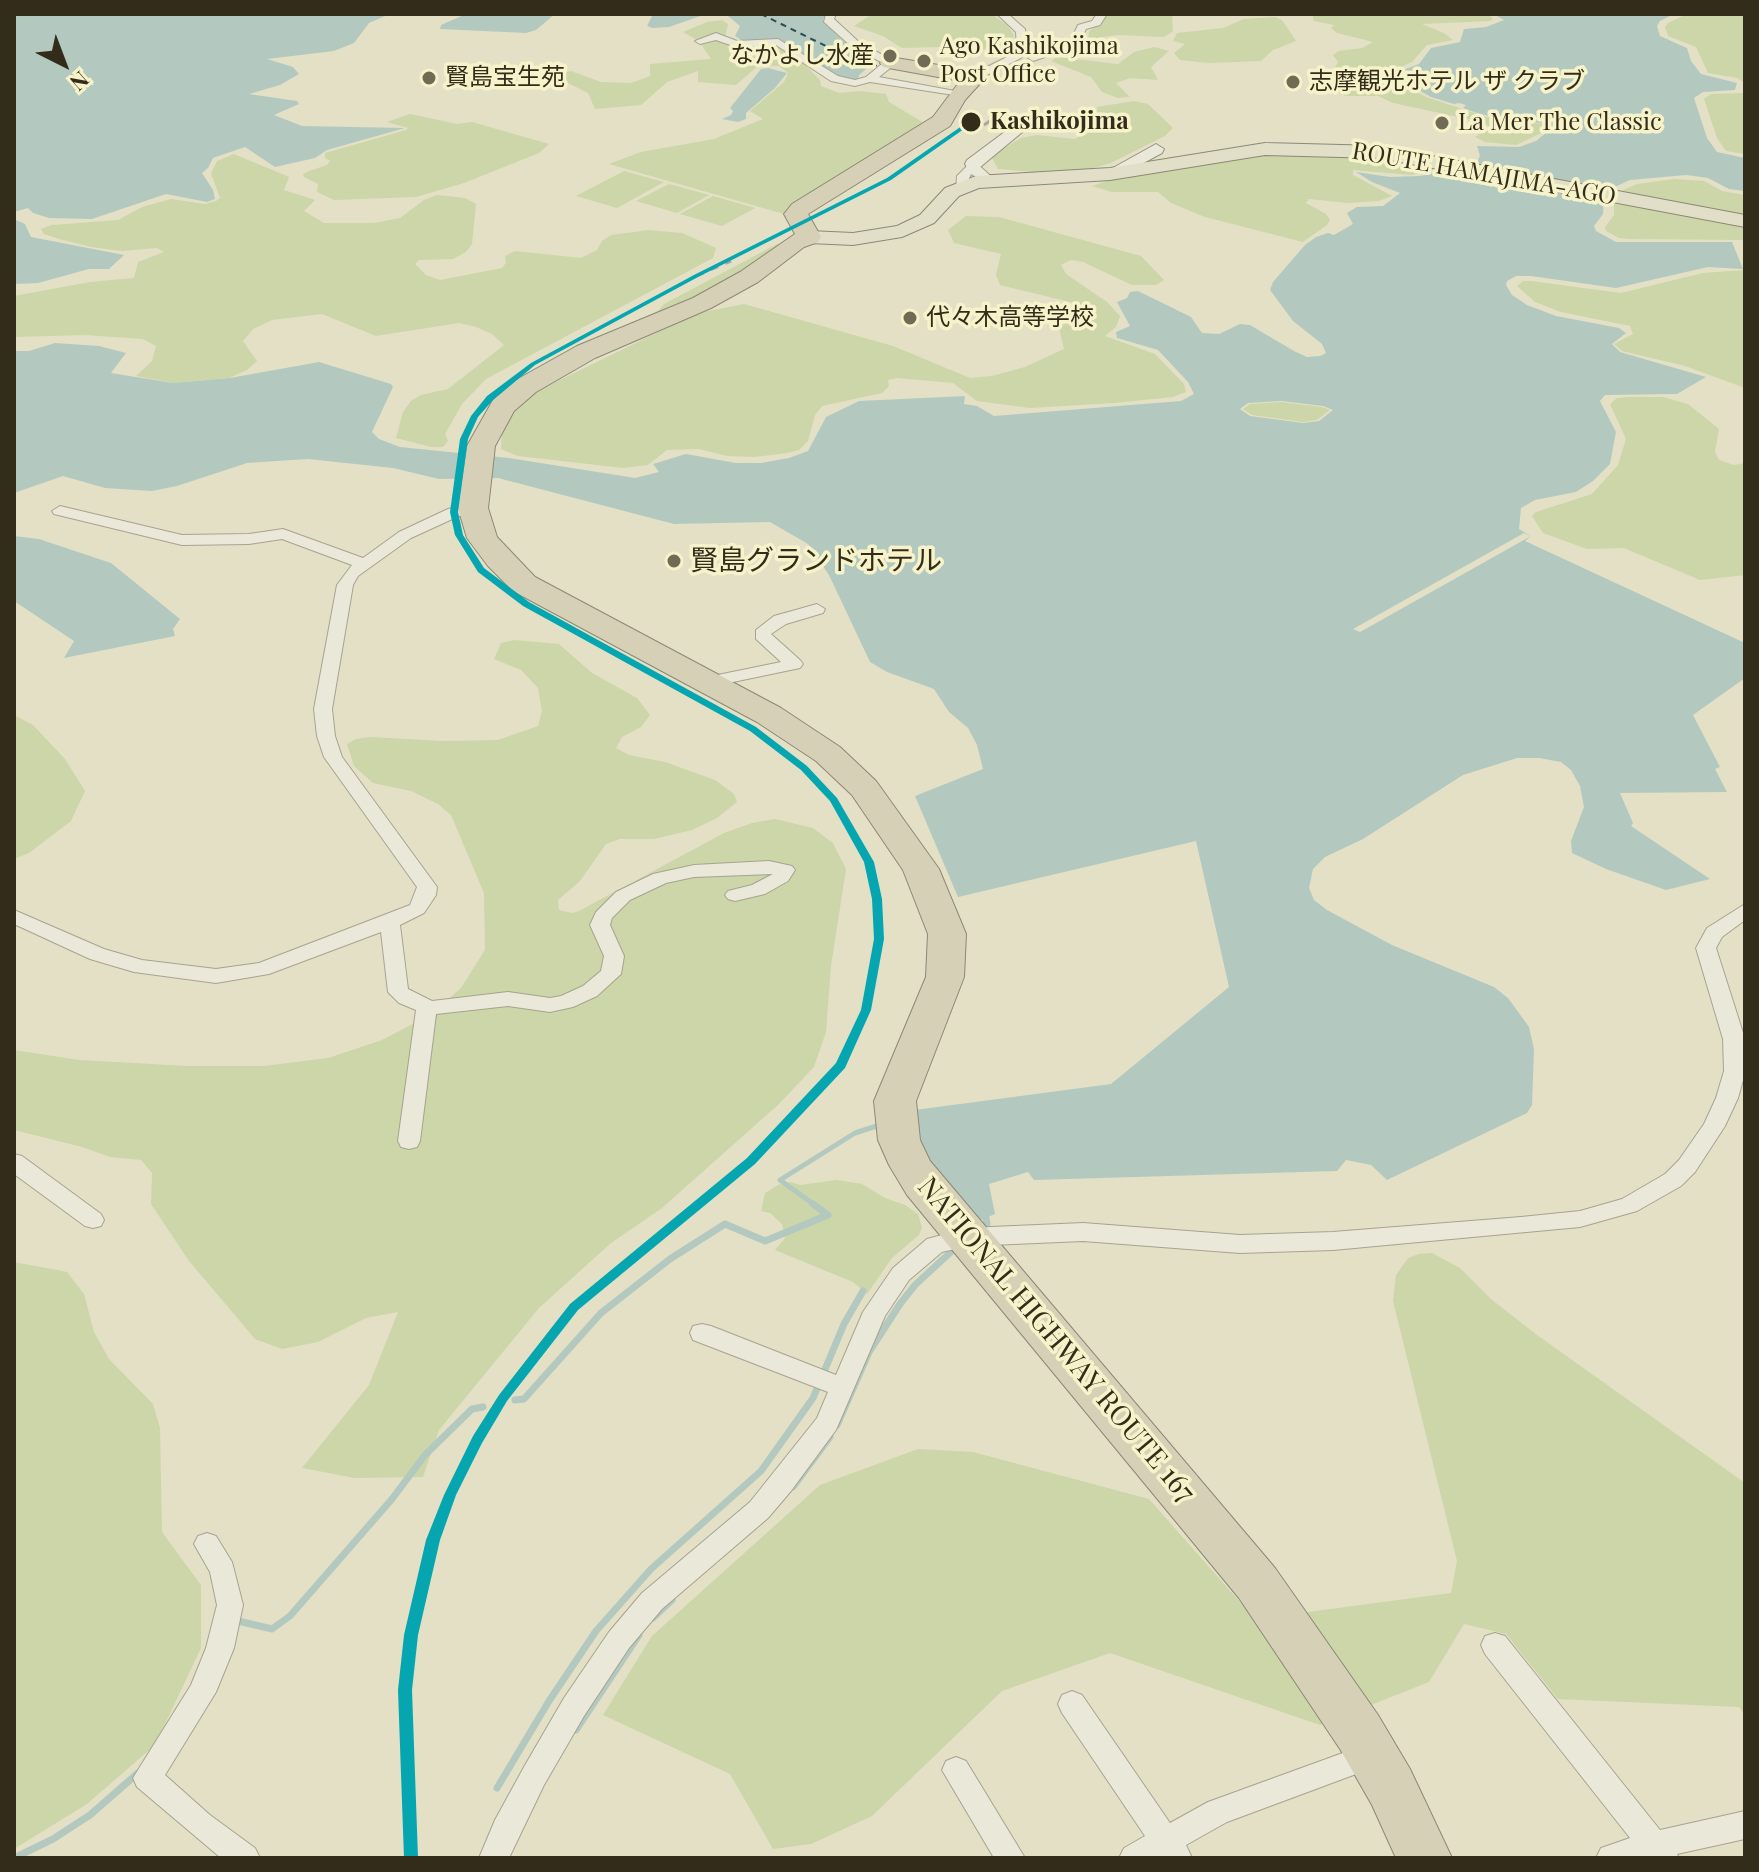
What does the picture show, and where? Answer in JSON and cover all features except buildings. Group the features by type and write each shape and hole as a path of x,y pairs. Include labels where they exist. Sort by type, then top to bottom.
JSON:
{"highway":[{"path":"477,479 503,406 526,386 586,352 702,303 749,277 795,242 809,237 798,221 796,214 800,209 942,121 967,85 900,58"},
{"name":"NATIONAL HIGHWAY ROUTE 167","path":"477,479 482,538 524,584 799,733 847,769 921,869 940,911 947,934 948,956 939,997 899,1085 895,1120 899,1140 910,1165 1248,1571 1373,1755 1424,1858"}],"main road":[{"name":"ROUTE HAMAJIMA-AGO","path":"960,187 989,180 1110,174 1265,149 1379,152 1745,221"},
{"path":"809,237 853,239 902,231 927,219 960,187"}],"street":[{"path":"831,14 828,20 856,45 900,58"},
{"path":"700,41 716,36 736,44 778,42 835,79 855,83 870,79 967,85 1017,56 1022,49 1021,31 1002,14"},
{"path":"1033,58 1074,44 1082,27 1096,23 1102,14"},
{"path":"870,79 900,58"},
{"path":"960,187 963,176 973,164 1026,121"},
{"path":"1110,174 1152,152 1173,163"},
{"path":"973,164 976,173 989,180"},
{"path":"14,916 97,954 141,967 216,976 262,969 417,909 426,895 427,887 333,757 326,736 323,709 345,585 352,573 405,535 431,521 477,479"},
{"path":"60,511 182,540 249,539 283,534 364,564"},
{"path":"709,682 794,664 762,635 764,630 780,620 817,609"},
{"path":"390,922 398,992 427,1007 508,999 550,1005 566,1002 590,991 614,968 614,956 600,925 603,916 623,896 660,878 694,871 769,867 785,870 781,877 758,890 735,895"},
{"path":"494,1858 534,1776 574,1707 619,1640 652,1601 759,1510 782,1484 827,1423 829,1383 901,1274 935,1245 968,1237 1083,1232 1240,1244 1282,1244 1521,1226 1580,1219 1629,1205 1673,1180 1687,1166 1714,1126 1727,1098 1735,1071 1734,1039 1706,948 1714,933 1745,910"},
{"path":"409,1141 427,1007"},
{"path":"14,1162 93,1220"},
{"path":"702,1333 829,1383"},
{"path":"207,1544 223,1570 230,1605 220,1648 202,1692 147,1778 200,1825 245,1858"},
{"path":"1495,1645 1659,1851"},
{"path":"1072,1704 1172,1848"},
{"path":"1134,1858 1172,1848 1218,1812 1373,1755"},
{"path":"956,1770 1010,1858"},
{"path":"1611,1858 1659,1851 1745,1825"}],"green space":[{"path":"872,14 991,14 1007,25 1014,35 1010,44 975,51 940,47 902,48 883,36 854,26"},
{"path":"1107,14 1172,14 1173,31 1164,37 1118,35 1088,39 1089,32"},
{"path":"1312,14 1490,16 1493,19 1490,21 1422,24 1453,40 1427,45 1412,62 1390,72 1390,77 1426,97 1487,117 1545,124 1550,129 1516,145 1485,142 1475,137 1491,127 1477,121 1393,103 1378,96 1346,96 1333,91 1333,71 1338,62 1333,55 1373,42 1337,33 1331,28 1334,25 1314,21"},
{"path":"1687,14 1745,14 1745,83 1737,78 1708,73 1696,47 1668,36 1665,27 1668,23"},
{"path":"1275,17 1282,20 1296,41 1273,50 1261,61 1208,63 1180,60 1174,53 1185,44 1173,41 1177,33 1223,28 1244,19"},
{"path":"722,20 728,24 725,37 732,60 758,56 753,45 773,44 797,57 820,80 821,86 839,93 860,91 886,94 889,102 924,123 784,214 609,164 641,152 714,139 763,119 750,111 784,82 788,73 779,66 759,65 736,85 698,82 698,71 667,82 641,105 595,109 588,93 554,76 571,71 601,82 631,83 650,76 650,64 711,59 699,41 683,32 707,22"},
{"path":"1154,47 1169,51 1151,67 1158,80 1130,78 1116,83 1130,97 1118,98 1102,92 1091,77 1051,61 1057,57 1118,64 1134,52"},
{"path":"1745,87 1745,154 1726,151 1717,138 1704,99 1711,94 1743,93"},
{"path":"1134,101 1148,104 1173,128 1165,136 1111,163 1087,170 1034,172 998,169 991,156 1021,138 1037,135 1075,139 1094,128 1098,118 1097,107"},
{"path":"410,114 457,124 472,122 549,144 539,153 464,183 416,197 334,200 317,192 318,184 304,177 303,174 327,165 330,161 325,158 325,153 406,130 408,128 387,122"},
{"path":"1268,151 1373,154 1438,168 1411,175 1353,170 1353,175 1392,196 1379,201 1348,203 1309,199 1306,203 1326,214 1330,220 1303,242 1205,217 1171,203 1158,192 1112,192 1092,186 1109,180"},
{"path":"234,154 289,177 284,190 315,200 304,211 324,223 374,223 400,218 424,200 437,195 465,198 476,204 472,244 466,252 453,259 419,260 415,264 426,275 440,280 502,268 506,263 505,256 515,251 581,258 597,250 602,241 611,235 649,230 682,233 716,248 713,258 486,379 462,404 445,434 448,441 443,447 396,438 403,412 411,401 421,395 448,389 504,345 492,334 476,327 459,323 376,336 322,314 272,320 253,329 243,341 257,361 247,370 229,378 173,383 136,376 152,361 156,346 143,339 84,335 14,337 14,296 90,282 134,278 138,262 164,252 157,248 122,251 91,247 44,234 41,229 52,225 118,220 142,207 171,199 205,204 216,201 220,198 211,173 217,161"},
{"path":"624,171 664,182 617,208 576,196"},
{"path":"1675,179 1704,181 1722,191 1745,195 1745,240 1630,239 1619,238 1606,231 1605,227 1614,215 1614,194 1637,184"},
{"path":"669,184 709,195 677,213 636,201"},
{"path":"713,196 755,208 722,226 680,214"},
{"path":"966,216 999,217 1141,256 1164,280 1156,285 1132,285 1083,262 1071,260 1061,265 1066,274 1107,302 1120,316 1116,327 1105,336 1155,354 1184,384 1186,392 1173,397 1030,408 977,401 953,383 897,378 888,380 889,386 882,393 822,406 815,415 808,441 799,450 788,453 754,457 727,456 699,449 667,450 648,465 623,468 518,456 501,449 502,430 523,398 683,320 744,304 893,346 970,378 1025,367 1064,349 1059,328 1082,305 1000,285 996,275 1001,254 954,243 948,230"},
{"path":"777,244 784,244 703,298 579,347 658,311 664,304"},
{"path":"1745,270 1745,388 1685,366 1622,351 1614,344 1633,334 1630,326 1561,312 1535,302 1517,286 1523,281 1531,281 1621,293 1703,273"},
{"path":"1663,397 1688,404 1719,429 1715,452 1719,460 1734,465 1745,463 1745,575 1700,580 1624,548 1587,549 1543,533 1532,516 1536,512 1592,494 1618,465 1626,439 1610,404 1617,398"},
{"path":"1281,402 1330,410 1317,420 1303,422 1252,415 1243,409 1250,404"},
{"path":"514,640 559,644 592,673 637,698 650,715 641,727 622,737 616,748 629,755 665,762 715,780 734,794 737,802 717,818 692,830 654,839 620,839 606,844 580,881 558,900 559,910 579,911 724,833 752,823 775,819 813,828 833,843 846,869 831,966 826,1032 814,1067 779,1104 662,1208 611,1243 539,1308 439,1430 423,1477 355,1478 302,1468 369,1385 398,1312 366,1318 318,1342 282,1349 255,1339 189,1261 151,1204 152,1173 141,1160 110,1157 14,1130 14,1050 79,1060 188,1066 264,1066 328,1058 382,1040 430,1015 461,988 485,950 484,893 451,815 438,804 411,791 373,783 354,766 347,744 370,737 498,740 538,726 542,711 538,688 521,670 494,659 501,643"},
{"path":"14,715 33,725 65,759 85,791 71,821 29,853 14,859"},
{"path":"837,1180 862,1184 885,1198 905,1205 918,1214 922,1228 919,1235 892,1258 867,1294 853,1282 775,1250 785,1238 782,1224 770,1213 761,1211 765,1193 778,1185"},
{"path":"1432,1253 1460,1268 1491,1299 1537,1335 1745,1483 1745,1715 1739,1707 1558,1699 1506,1634 1464,1624 1429,1682 1320,1725 1110,1653 1002,1691 872,1816 811,1844 773,1849 730,1774 603,1715 652,1636 820,1485 918,1449 973,1452 1149,1499 1255,1619 1451,1593 1457,1561 1393,1301 1396,1275 1408,1258"},
{"path":"14,1262 67,1272 84,1294 94,1332 109,1359 153,1404 160,1428 162,1532 201,1585 201,1648 155,1745 87,1804 14,1849"}],"shaded area":[{"path":"14,14 390,14 369,23 354,43 334,51 267,59 293,67 299,74 280,85 249,94 297,101 299,104 274,115 302,126 405,128 327,150 315,158 275,167 245,147 213,158 202,173 215,199 207,202 166,194 92,219 49,218 28,208 14,212"},
{"path":"466,14 555,14 536,30 526,33 440,29 441,25"},
{"path":"653,14 826,14 823,20 842,40 876,61 859,75 858,80 849,80 829,75 781,41 741,40 735,36 740,26 728,16 703,15 669,27 652,28 647,26"},
{"path":"1493,14 1674,14 1660,21 1657,26 1660,36 1687,48 1691,61 1701,74 1737,83 1735,90 1703,92 1694,98 1707,138 1717,152 1745,158 1745,191 1729,189 1708,178 1686,175 1630,180 1604,192 1603,214 1594,226 1596,231 1616,242 1732,242 1743,269 1708,267 1616,288 1531,276 1516,276 1506,285 1512,295 1527,305 1556,316 1619,328 1626,333 1612,344 1620,352 1706,377 1677,394 1605,395 1600,401 1616,432 1610,464 1576,492 1535,500 1521,508 1519,529 1531,536 1525,541 1745,643 1745,678 1693,715 1720,767 1715,769 1727,792 1620,793 1633,823 1631,826 1710,879 1666,890 1606,869 1572,853 1571,841 1584,807 1580,786 1571,770 1561,762 1539,758 1517,758 1463,775 1363,839 1325,857 1313,869 1309,888 1314,900 1327,910 1392,945 1494,987 1508,998 1529,1027 1534,1049 1532,1105 1527,1113 1387,1180 1371,1165 1346,1160 1337,1171 1034,1180 1028,1172 989,1184 995,1214 979,1221 940,1191 907,1111 1111,1084 1229,987 1196,841 958,897 915,796 983,769 977,745 968,728 949,712 934,689 887,672 870,662 829,575 808,544 770,522 674,524 498,478 439,479 393,468 308,459 247,463 152,491 105,488 63,476 14,493 14,351 29,351 55,343 99,346 126,353 111,373 173,383 230,378 319,362 391,384 393,387 372,432 379,439 400,447 509,458 635,478 659,472 653,464 686,454 736,463 789,458 808,451 826,417 859,401 965,396 964,404 977,406 994,416 1181,401 1194,394 1188,382 1158,350 1117,338 1116,332 1130,326 1117,302 1127,298 1130,292 1138,291 1191,317 1202,333 1219,334 1240,324 1250,325 1307,357 1326,353 1322,344 1293,321 1270,290 1273,282 1305,245 1316,237 1328,233 1334,235 1353,224 1347,213 1357,207 1383,206 1400,193 1356,172 1390,177 1420,176 1463,167 1477,162 1480,156 1477,146 1519,147 1536,141 1552,128 1545,123 1480,114 1463,108 1466,105 1431,97 1397,75 1419,64 1431,48 1460,42 1464,29 1486,27 1504,20","holes":["1281,401 1333,410 1319,421 1303,423 1250,416 1240,409 1248,403"]},
{"path":"761,69 787,73 746,113 746,119 738,122 722,119 731,115 733,111 730,108"},
{"path":"14,219 25,224 31,237 124,255 109,269 89,269 38,283 14,284"},
{"path":"14,536 39,539 111,563 180,619 173,629 175,636 64,658 74,641 14,601"}],"pier":[{"path":"1524,533 1531,536 1360,632 1353,629"}],"waterway":[{"path":"816,1206 780,1180 855,1133 880,1125"},
{"path":"515,1400 524,1399 601,1313 670,1259 725,1224 765,1241 828,1215 813,1204"},
{"path":"982,1231 987,1224 986,1218"},
{"path":"837,1425 869,1352 900,1304 915,1285 953,1250"},
{"path":"497,1788 549,1701 596,1631 651,1569 761,1471 813,1398 844,1324 863,1291"},
{"path":"234,1624 238,1621 272,1629 290,1616 392,1499 425,1455 472,1409 483,1407"},
{"path":"793,1487 830,1437"},
{"path":"653,1618 672,1600"},
{"path":"576,1730 639,1635"},
{"path":"14,1858 53,1839 90,1815 138,1773"}],"ferry route":[{"path":"761,14 842,54 877,66"}],"railway":[{"path":"984,125 1009,108"},
{"path":"696,276 731,261"}],"transit line":[{"path":"411,1858 405,1690 411,1635 433,1540 450,1495 477,1440 503,1398 574,1307 751,1161 841,1065 866,1010 879,939 877,899 869,862 834,800 804,768 753,729 526,604 481,570 459,535 454,512 464,439 475,416 490,398 533,364 696,276 889,179 971,122"}],"place":[{"name":"なかよし水産","path":"890,56"},
{"name":"Ago Kashikojima Post Office","path":"924,61"},
{"name":"賢島宝生苑","path":"429,78"},
{"name":"志摩観光ホテル ザ クラブ","path":"1293,82"},
{"name":"Kashikojima","path":"971,122"},
{"name":"La Mer The Classic","path":"1442,123"},
{"name":"代々木高等学校","path":"910,318"},
{"name":"賢島グランドホテル","path":"674,561"}]}
